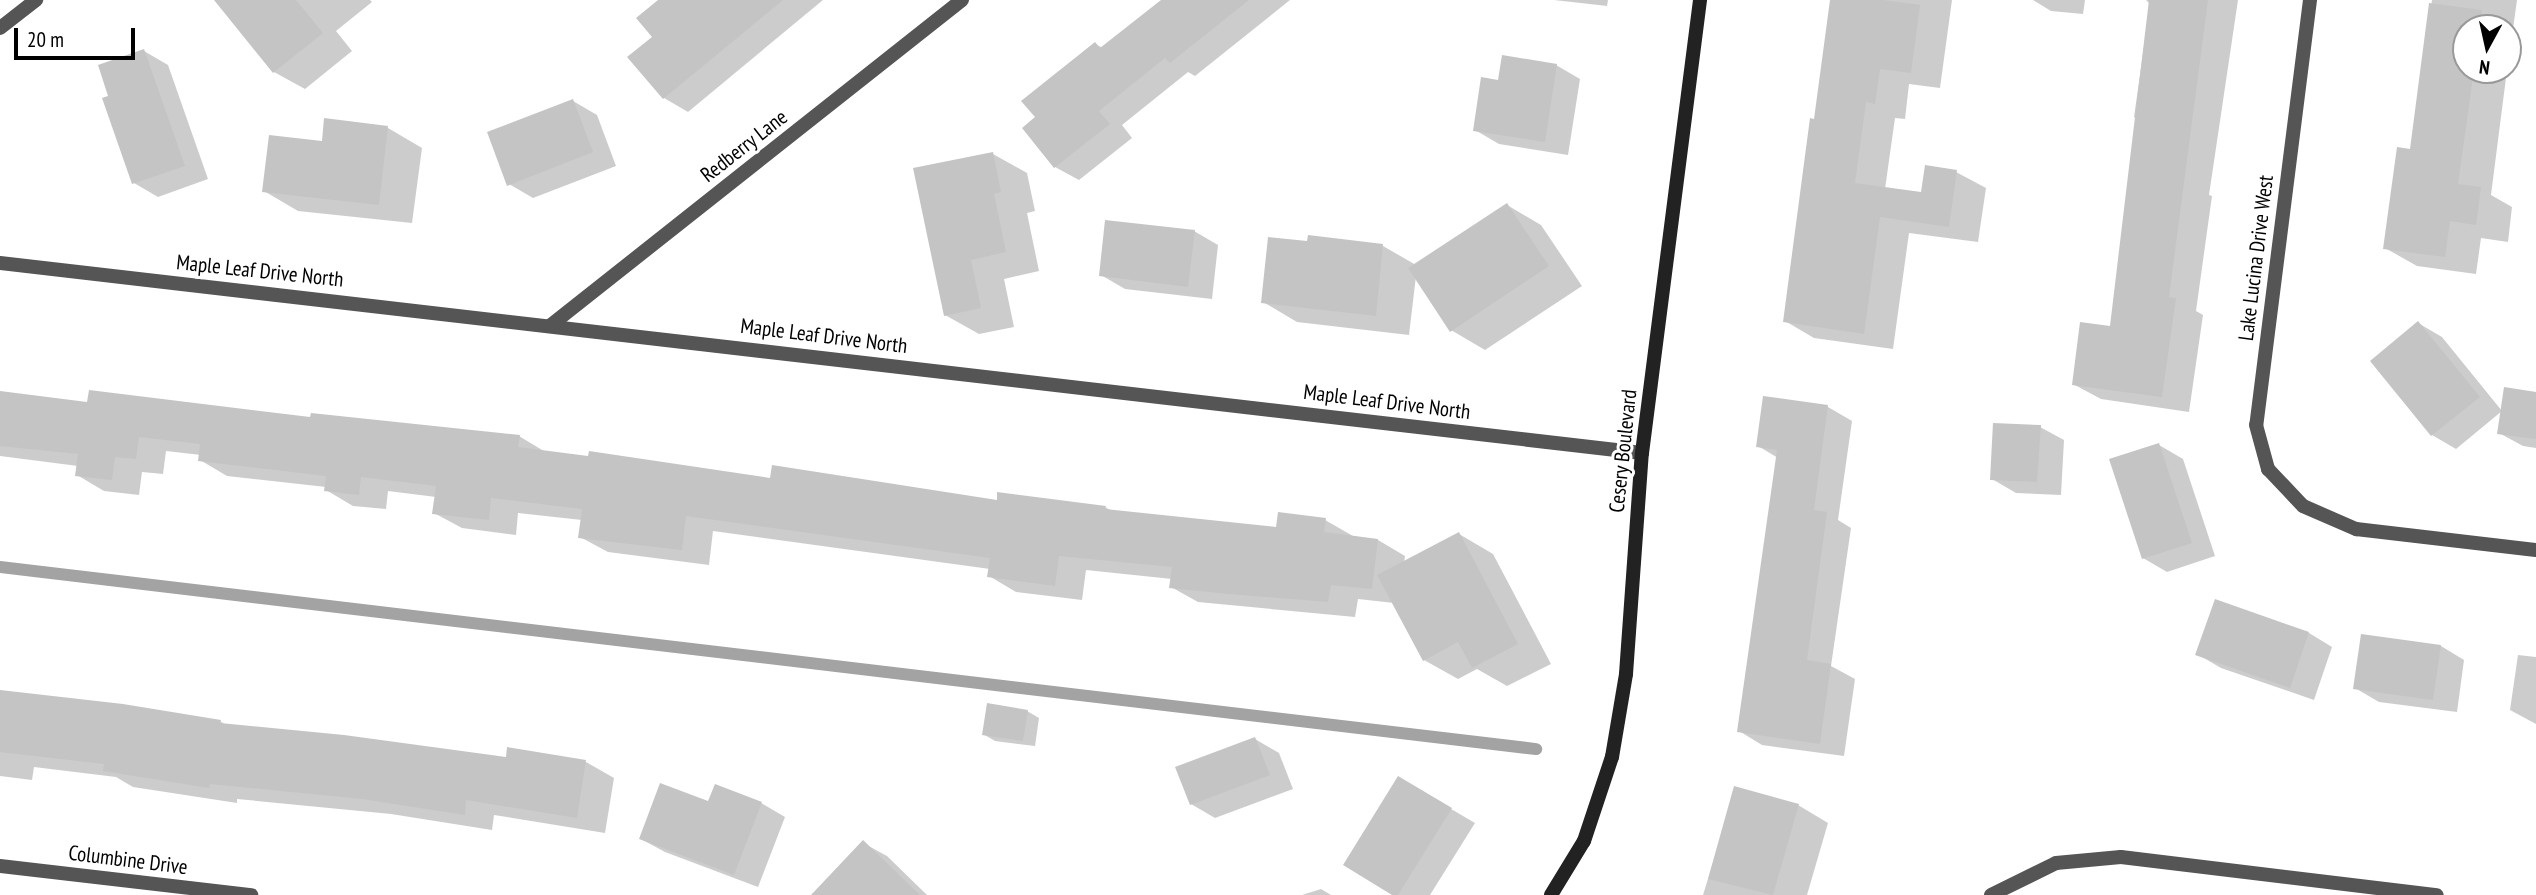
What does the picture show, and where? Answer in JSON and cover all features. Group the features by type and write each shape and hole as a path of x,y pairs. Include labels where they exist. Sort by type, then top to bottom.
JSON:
{"main road":[{"name":"Cesery Boulevard","path":"1551,895 1584,841 1612,757 1626,674 1642,453 1700,0"}],"street":[{"path":"0,28 36,0"},
{"name":"Redberry Lane","path":"551,325 962,0"},
{"name":"Lake Lucina Drive West","path":"2310,0 2256,425 2268,469 2303,506 2356,529 2536,550"},
{"name":"Maple Leaf Drive North","path":"0,263 1642,453"},
{"path":"1991,895 2056,863 2121,857 2437,895"},
{"name":"Columbine Drive","path":"0,866 178,891 251,895"}],"building":[{"path":"214,0 296,0 323,33 273,73"},
{"path":"658,0 783,0 663,99 627,57 652,37 636,18"},
{"path":"1161,0 1249,0 1170,63 1165,58 1099,111 1110,124 1054,168 1022,128 1035,117 1021,101 1095,42 1100,48"},
{"path":"1830,0 1883,0 1920,5 1911,73 1880,69 1875,104 1866,102 1855,183 1921,192 1925,165 1957,170 1949,227 1880,217 1864,334 1783,322 1810,118 1814,119"},
{"path":"2149,0 2208,0 2169,297 2176,298 2162,397 2072,385 2080,322 2110,326"},
{"path":"2429,3 2482,10 2481,14 2452,14 2452,84 2472,84 2458,184 2481,187 2476,225 2450,221 2445,257 2383,249 2397,147 2410,149"},
{"path":"144,49 185,166 132,184 102,98 108,96 98,65"},
{"path":"1502,55 1557,64 1545,142 1473,131 1481,77 1498,80"},
{"path":"573,99 593,152 507,186 487,132"},
{"path":"324,118 388,126 379,205 262,192 269,135 322,141"},
{"path":"993,152 1001,192 994,194 1006,252 971,260 981,308 944,316 913,168"},
{"path":"1507,203 1549,266 1450,332 1408,268"},
{"path":"1105,220 1195,230 1188,287 1099,276"},
{"path":"1308,235 1383,244 1376,316 1261,303 1268,237 1307,241"},
{"path":"2418,321 2480,397 2431,436 2370,361"},
{"path":"2504,387 2536,392 2536,439 2497,434"},
{"path":"89,390 310,417 311,413 520,435 518,447 588,456 589,451 770,478 772,465 997,500 997,492 1106,506 1105,509 1276,527 1278,512 1326,518 1324,532 1378,539 1372,589 1331,585 1328,602 1169,588 1172,567 1059,556 1055,586 987,577 990,558 686,516 682,550 578,538 582,509 491,498 489,520 432,514 436,486 361,477 359,495 324,491 326,476 198,461 200,444 139,437 136,459 115,457 112,480 75,476 78,454 0,446 0,391 87,402"},
{"path":"1763,396 1828,405 1814,510 1827,512 1807,660 1831,664 1820,744 1737,732 1777,450 1756,447"},
{"path":"1993,423 2041,425 2037,482 1990,480"},
{"path":"2159,443 2192,543 2142,559 2109,459"},
{"path":"1459,532 1518,644 1472,668 1458,642 1423,661 1377,575"},
{"path":"2215,599 2309,632 2290,688 2195,655"},
{"path":"2361,634 2441,645 2433,700 2353,689"},
{"path":"0,690 123,704 221,720 220,723 344,735 506,757 507,747 586,760 577,818 466,800 465,815 362,799 210,784 209,788 103,771 104,764 0,752"},
{"path":"987,703 1028,710 1023,741 982,735"},
{"path":"1255,737 1270,775 1190,805 1175,767"},
{"path":"1398,776 1452,808 1398,895 1392,895 1343,865"},
{"path":"660,783 708,801 715,784 762,802 734,875 639,839"},
{"path":"1734,786 1799,804 1773,895 1708,879"},
{"path":"863,840 920,895 811,895"}],"waterway":[{"path":"0,567 1536,749"}]}
